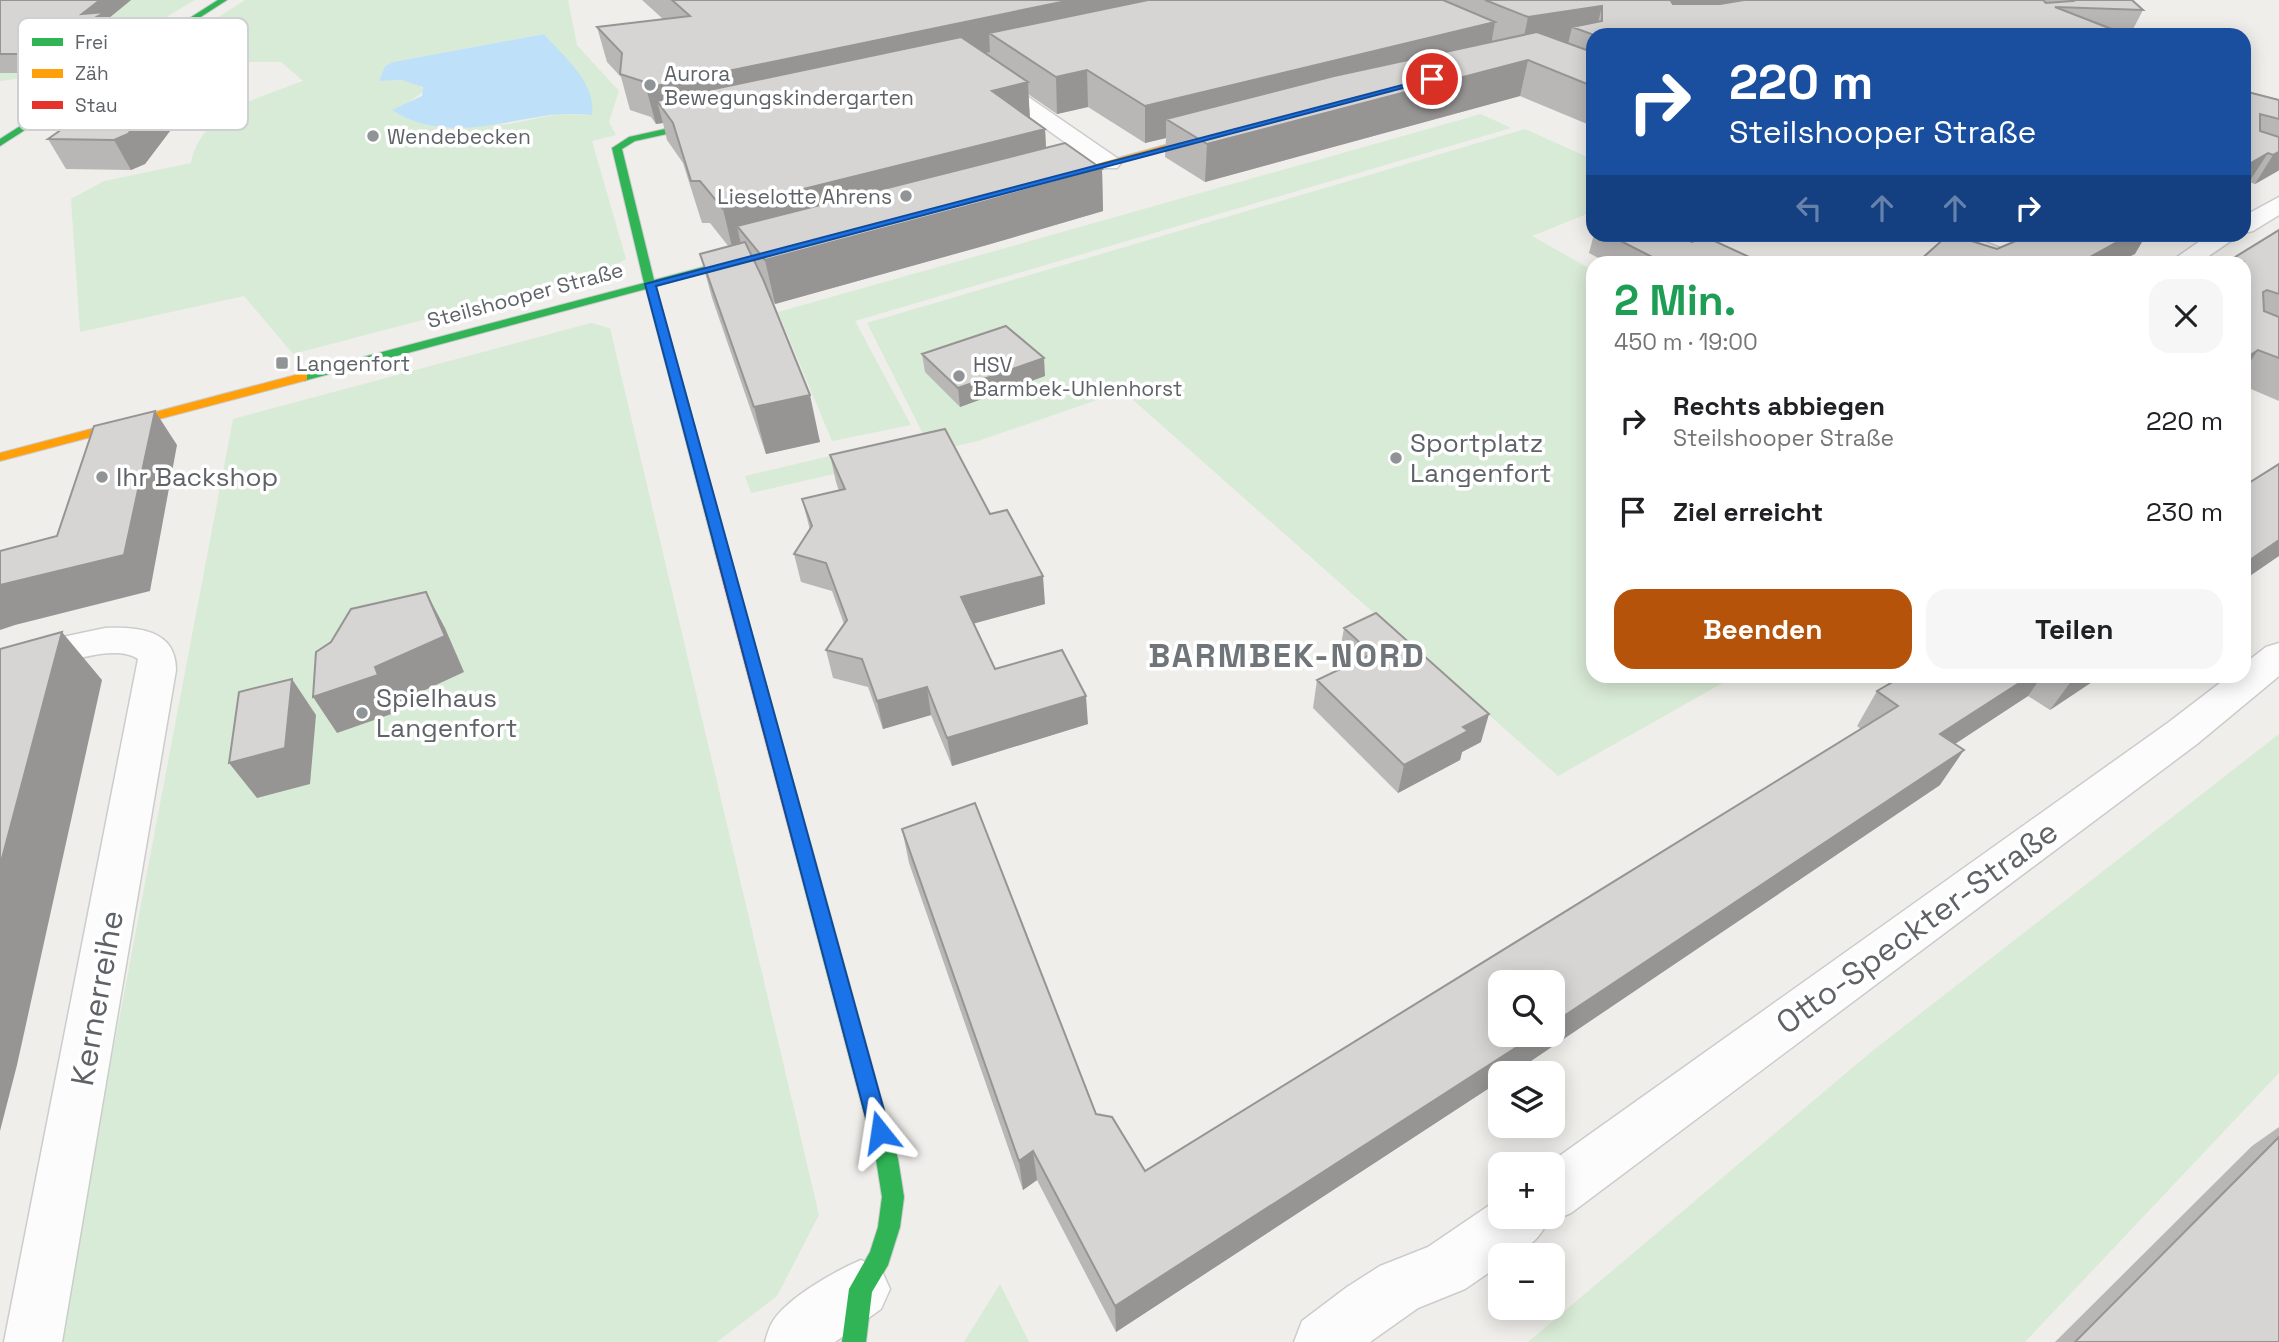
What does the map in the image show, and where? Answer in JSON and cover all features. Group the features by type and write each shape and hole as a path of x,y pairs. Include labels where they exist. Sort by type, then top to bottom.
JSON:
{"street":[{"path":"195,18 223,0"},
{"path":"976,63 1108,163"},
{"path":"730,117 632,139 618,148 650,284 887,1159 893,1197 889,1227 858,1316 811,1324 794,1342"},
{"path":"0,142 19,130"},
{"path":"1029,184 1230,130"},
{"path":"2251,222 2279,204"},
{"path":"2011,242 2047,256"},
{"path":"2193,256 2216,242"},
{"name":"Steilshooper Straße","path":"0,457 768,253"},
{"name":"Kernerreihe","path":"0,670 85,645 115,640 141,642 157,654 157,670 33,1342"},
{"name":"Otto-Speckter-Straße","path":"2251,678 2279,656"},
{"name":"Otto-Speckter-Straße","path":"1565,1185 2183,733 2245,683"},
{"path":"1324,1342 1367,1307 1400,1286 1445,1269 1503,1229"}],"green space":[{"path":"0,0 195,0 165,18 18,18 18,79 0,81"},
{"path":"245,0 568,0 577,45 619,91 609,122 616,135 592,141 626,259 602,273 293,354 244,296 80,332 71,199 104,181 191,163 197,145 207,130 248,130 248,102 303,81 281,62 248,62 248,18 217,18","holes":["544,34 592,115 559,114 509,124 447,128 405,105 424,91 419,84 402,80 379,81 385,66 393,62"]},
{"path":"1481,114 1511,128 855,321 911,425 832,441 778,312"},
{"name":"Sportplatz Langenfort","path":"1525,129 1586,156 1586,214 1532,236 1586,267 1586,683 1723,683 1558,776 1123,391 978,441 751,493 745,476 923,434 867,323"},
{"path":"591,323 610,328 819,1215 777,1296 717,1342 58,1342 233,419"},
{"path":"2279,734 2279,1073 2025,1342 1528,1342 1554,1320 1565,1320 1565,1311 1871,1052"},
{"path":"1000,1284 1029,1342 964,1342"}],"water":[{"path":"544,34 584,81 592,103 592,115 556,114 466,128 428,125 392,110 422,96 423,87 402,80 379,81 385,66 393,62"}],"building":[{"path":"0,0 100,0 82,14 106,12 95,18 18,18 18,54 0,54"},
{"path":"672,0 1071,0 646,88 642,81 620,74 622,53 597,27 690,16"},
{"path":"1148,0 1443,0 1495,22 1145,106 1087,70 1056,77 989,33"},
{"path":"1485,0 1672,0 1673,4 1720,4 1744,0 2043,0 2046,3 2072,1 2070,0 2132,0 2143,10 2055,7 2109,28 1586,28 1586,32 1572,27 1602,21 1602,6 1528,17"},
{"path":"1537,32 1586,50 1586,84 1528,60 1207,144 1166,119 1334,76"},
{"path":"961,37 1028,82 992,91 1045,129 723,209 700,181 691,181 673,123 657,101"},
{"path":"2251,93 2279,100 2279,119 2260,114 2260,131 2279,137 2279,152 2273,155 2268,153 2251,163"},
{"path":"61,130 131,130 114,140 48,139"},
{"path":"1065,143 1102,169 765,260 737,226"},
{"path":"2279,230 2279,294 2267,290 2263,292 2264,311 2279,317 2279,358 2258,350 2251,354 2251,256 2237,256"},
{"path":"745,242 810,395 754,407 700,254"},
{"path":"1623,242 1717,242 1747,256 1650,256"},
{"path":"1940,242 1975,242 1997,249 2013,242 2117,242 2092,256 1925,256"},
{"path":"1006,326 1044,358 958,388 922,354"},
{"path":"155,411 124,555 0,585 0,551 57,536 94,426"},
{"path":"945,429 990,514 1007,510 1043,576 961,597 995,669 1062,650 1086,696 947,738 927,687 877,701 862,659 826,650 847,620 826,563 794,554 812,526 802,499 845,489 830,455"},
{"path":"2279,464 2279,540 2251,559 2251,482"},
{"path":"426,592 445,636 375,667 378,675 313,697 316,652 331,642 351,609"},
{"path":"1376,613 1489,714 1463,727 1468,731 1404,765 1317,680 1372,654 1344,628"},
{"path":"62,632 0,866 0,649"},
{"path":"292,679 285,748 229,763 239,692"},
{"path":"1891,683 2019,683 1940,734 1964,750 1565,1015 1565,970 1488,970 1488,1047 1517,1047 1495,1061 1488,1061 1488,1066 1115,1306 1033,1151 1019,1161 902,829 975,803 1096,1114 1112,1117 1145,1171 1898,706 1877,691"},
{"path":"2279,1137 2279,1342 2075,1342"}],"traffic: fast":[{"path":"195,18 223,0"},
{"path":"714,121 632,139 617,148 650,284 722,552"},
{"path":"0,143 20,130"},
{"path":"303,377 756,256"},
{"path":"802,845 887,1159 893,1197 889,1227 880,1257 861,1289 854,1342"}],"traffic: slow":[{"path":"1047,179 1216,134"},
{"path":"0,457 303,377"}],"traffic: jam":[{"path":"722,552 802,845"}],"place":[{"name":"Aurora Bewegungskindergarten","path":"650,85"},
{"name":"Wendebecken","path":"373,136"},
{"name":"Lieselotte Ahrens","path":"906,196"},
{"name":"Langenfort","path":"282,363"},
{"name":"HSV Barmbek-Uhlenhorst","path":"959,376"},
{"name":"Sportplatz Langenfort","path":"1396,458"},
{"name":"Ihr Backshop","path":"102,477"},
{"name":"Spielhaus Langenfort","path":"362,713"}],"district":[{"name":"BARMBEK-NORD","path":"1287,656"}],"route":[{"path":"880,1132 650,284 1432,79"}]}
